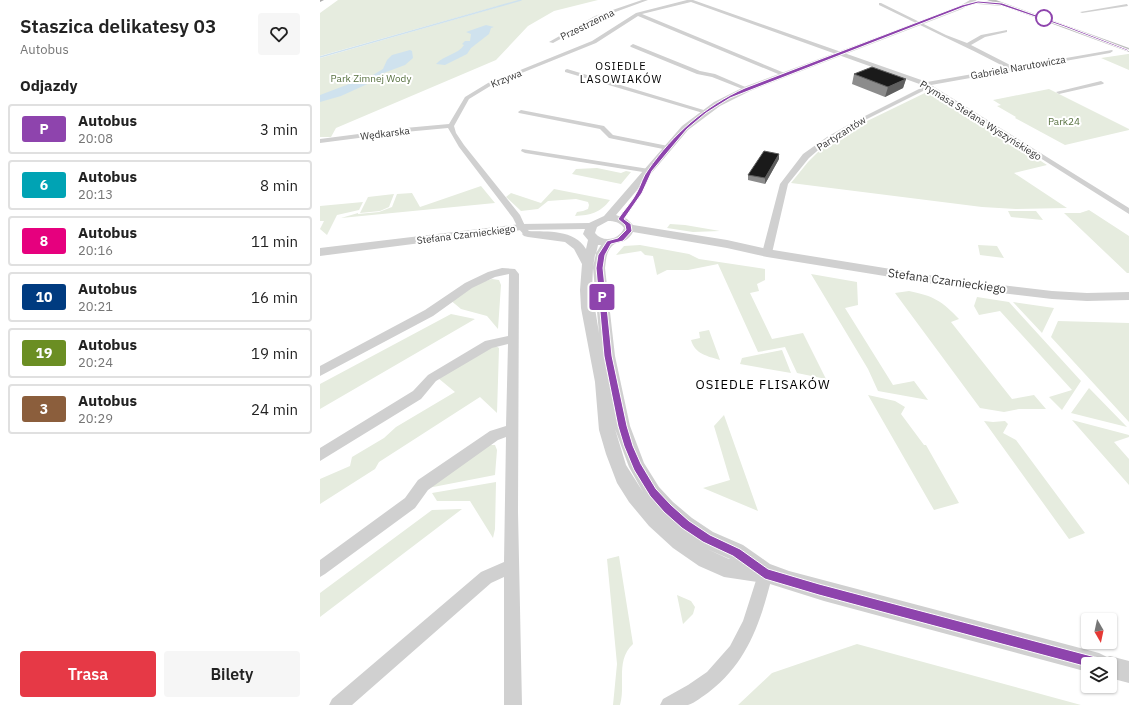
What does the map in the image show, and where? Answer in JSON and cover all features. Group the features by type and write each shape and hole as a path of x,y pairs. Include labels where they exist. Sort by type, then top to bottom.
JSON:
{"main road":[{"path":"990,0 1001,2 1129,50"}],"street":[{"name":"Przestrzenna","path":"552,42 597,17 646,0"},
{"name":"Krzywa","path":"451,126 463,103 476,92 490,84 594,42 638,14 690,0"},
{"name":"Prymasa Stefana Wyszyńskiego","path":"690,0 927,85 1129,212"},
{"path":"608,218 686,128 705,112 729,98 747,89 840,53 976,1 985,0"},
{"path":"976,1 1001,2"},
{"path":"1116,2 1128,6"},
{"path":"880,4 1012,68"},
{"path":"1082,12 1128,6"},
{"path":"638,14 785,75"},
{"path":"967,45 983,36 1005,31"},
{"path":"633,46 699,73 713,75 747,89"},
{"name":"Gabriela Narutowicza","path":"927,85 1110,51"},
{"path":"567,71 705,112"},
{"path":"1060,92 1101,83"},
{"name":"Partyzantów","path":"767,253 784,184 806,156 829,138 856,122 927,85"},
{"path":"521,112 602,127 610,137 668,148"},
{"path":"451,126 453,133 461,146 517,217 525,230 570,240 579,247 587,263"},
{"name":"Wędkarska","path":"320,141 404,130 451,126"},
{"path":"526,151 649,171"},
{"path":"621,219 639,193 649,171"},
{"path":"596,235 627,232 628,224 621,219 608,218 602,220 596,235 587,263 586,281 590,324 603,385 606,421 617,459 628,485 652,517 674,537 699,555 718,565 733,570 765,573 819,590 1081,659"},
{"name":"Stefana Czarnieckiego","path":"320,252 395,248 525,230 596,235"},
{"name":"Stefana Czarnieckiego","path":"627,232 724,250 767,253 959,284 1021,292 1087,297 1129,296"},
{"path":"596,235 602,255 599,268 608,356 622,426 637,467 653,493 667,508 686,524 706,539 736,552 765,573"},
{"path":"320,370 429,313 445,299 493,273 512,271 514,274 511,567 513,705"},
{"path":"320,455 417,395 432,378 438,374 489,344 513,339"},
{"path":"320,569 410,503 422,485 494,435 512,430"},
{"path":"338,705 486,577 511,567"},
{"path":"669,705 699,688 711,679 736,652 745,639 753,620 765,573"},
{"path":"1117,669 1129,672"}],"green space":[{"name":"Park Zimnej Wody","path":"338,0 598,0 554,11 528,26 496,60 336,128 331,137 320,137 320,58 498,7 320,56 320,13"},
{"path":"1128,54 1129,70 1101,58"},
{"name":"Park24","path":"1049,89 1129,130 1065,145 1015,118 1016,117 997,106 1001,105 993,100"},
{"path":"929,91 934,92 1047,165 1014,173 1067,208 1016,209 982,207 791,183 808,162 827,143 861,124"},
{"path":"597,168 621,173 626,171 631,172 621,184 572,174 576,169"},
{"path":"481,186 495,203 341,218 358,213 379,212 392,207 397,194 412,193 420,207"},
{"path":"554,189 610,200 599,211 586,215 575,216 577,212 588,209 588,202 576,199 548,201 538,209 521,211 506,197 511,193 541,203"},
{"path":"394,194 389,207 380,211 360,213 368,197"},
{"path":"363,202 359,210 337,215 327,235 320,229 324,221 320,221 320,206"},
{"path":"1089,210 1129,236 1129,273 1127,273 1064,213 1080,213"},
{"path":"1008,211 1036,211 1043,220 1011,217"},
{"path":"670,224 720,231 693,232 667,228"},
{"path":"640,245 689,254 699,259 765,269 765,280 757,284 759,291 750,293 772,339 803,333 826,379 797,373 785,347 758,352 718,264 688,270 667,270 657,275 653,256 645,255 641,251 616,255 624,246"},
{"path":"978,245 997,246 1004,258 980,255"},
{"path":"811,274 857,282 858,305 845,308 893,385 914,381 928,400 878,391 868,369"},
{"path":"492,279 499,280 501,285 498,329 487,316 461,309 449,299 482,282"},
{"path":"909,291 937,300 959,319 951,322 1012,399 1034,395 1046,409 1019,409 1004,412 980,408 895,293"},
{"path":"977,297 1009,302 1081,381 1062,410 1049,397 1072,390 1000,311 979,315 974,306"},
{"path":"1013,302 1054,308 1042,333"},
{"path":"451,314 475,319 320,409 320,384"},
{"path":"1058,321 1129,323 1129,422 1051,337"},
{"path":"709,330 720,360 702,354 695,348 691,340 700,338 699,332"},
{"path":"491,346 496,346 499,348 497,413 480,397 379,462 375,469 320,504 320,479 350,466 352,457 384,438 396,427 455,392 438,378"},
{"path":"782,350 791,373 740,364 742,358"},
{"path":"1089,388 1127,427 1071,413"},
{"path":"868,395 895,401 905,407 901,414 924,445 926,445 959,503 934,510"},
{"path":"724,415 758,511 703,488 730,480 714,426"},
{"path":"1072,420 1129,435 1129,437 1114,442 1129,459 1129,485"},
{"path":"984,421 1005,421 1008,424 1003,433 1016,440 1085,533 1069,539"},
{"path":"489,445 495,445 497,450 495,475 428,488"},
{"path":"496,482 495,529 493,538 470,501 437,501 432,493"},
{"path":"462,509 320,617 320,593 432,510"},
{"path":"619,556 633,644 624,658 622,673 622,697 620,705 613,705 617,664 607,559"},
{"path":"677,595 691,601 695,607 693,614 683,624"},
{"path":"857,644 1081,705 738,705 772,673"}],"water":[{"path":"486,25 494,27 491,28 489,34 471,48 467,54 445,65 436,64 443,58 462,48 464,45 462,44 465,41 470,41 471,34 466,32"},
{"path":"410,50 412,51 413,58 405,65 381,74 374,81 341,96 320,102 320,95 373,75 383,69 387,60 392,55"}],"building":[{"path":"872,67 906,79 888,87 854,74"},
{"path":"764,151 779,154 765,178 748,175"}],"waterway":[{"path":"320,57 521,0"}],"bus line":[{"name":"P","path":"1081,659 819,590 765,573 736,552 706,539 686,524 667,508 653,493 645,481 637,467 622,426 608,356 599,268 604,249 609,242 620,239 629,231 628,224 621,219 639,193 649,171 686,128 705,112 717,104 747,89 963,6 978,2 992,2 1001,4 1066,26 1129,50"}],"district":[{"name":"OSIEDLE LASOWIAKÓW","path":"621,72"},
{"name":"OSIEDLE FLISAKÓW","path":"763,384"}]}
